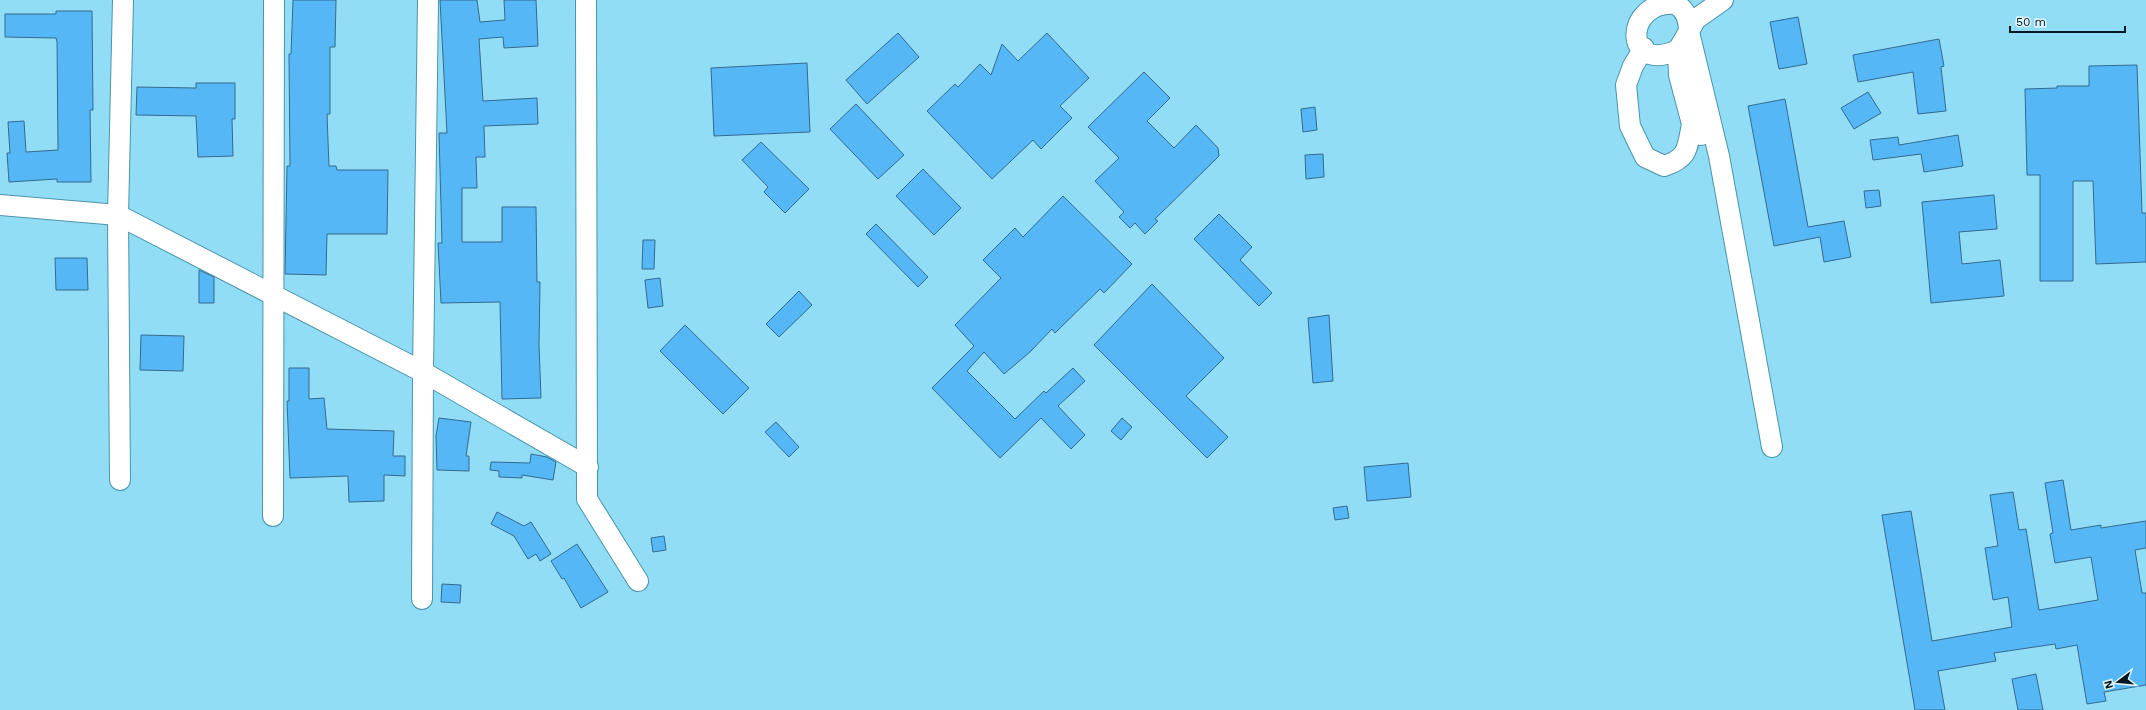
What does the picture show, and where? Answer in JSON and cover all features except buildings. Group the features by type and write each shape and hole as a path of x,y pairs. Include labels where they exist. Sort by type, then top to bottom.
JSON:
{"street":[{"path":"120,480 118,215 123,0"},
{"path":"274,0 274,516"},
{"path":"422,599 423,372 428,0"},
{"path":"586,0 587,499 638,581"},
{"path":"1678,50 1668,54 1658,54 1644,48 1636,33 1635,23 1639,13 1647,5 1656,1 1667,0 1677,4 1684,12 1689,22 1689,32 1719,156 1772,447"},
{"path":"1719,156 1692,124 1679,75 1678,50 1696,19 1723,0"},
{"path":"1644,48 1633,66 1626,85 1630,126 1645,157 1664,166 1678,161 1687,149 1692,124"},
{"path":"0,205 118,215 423,372 588,467"}]}
